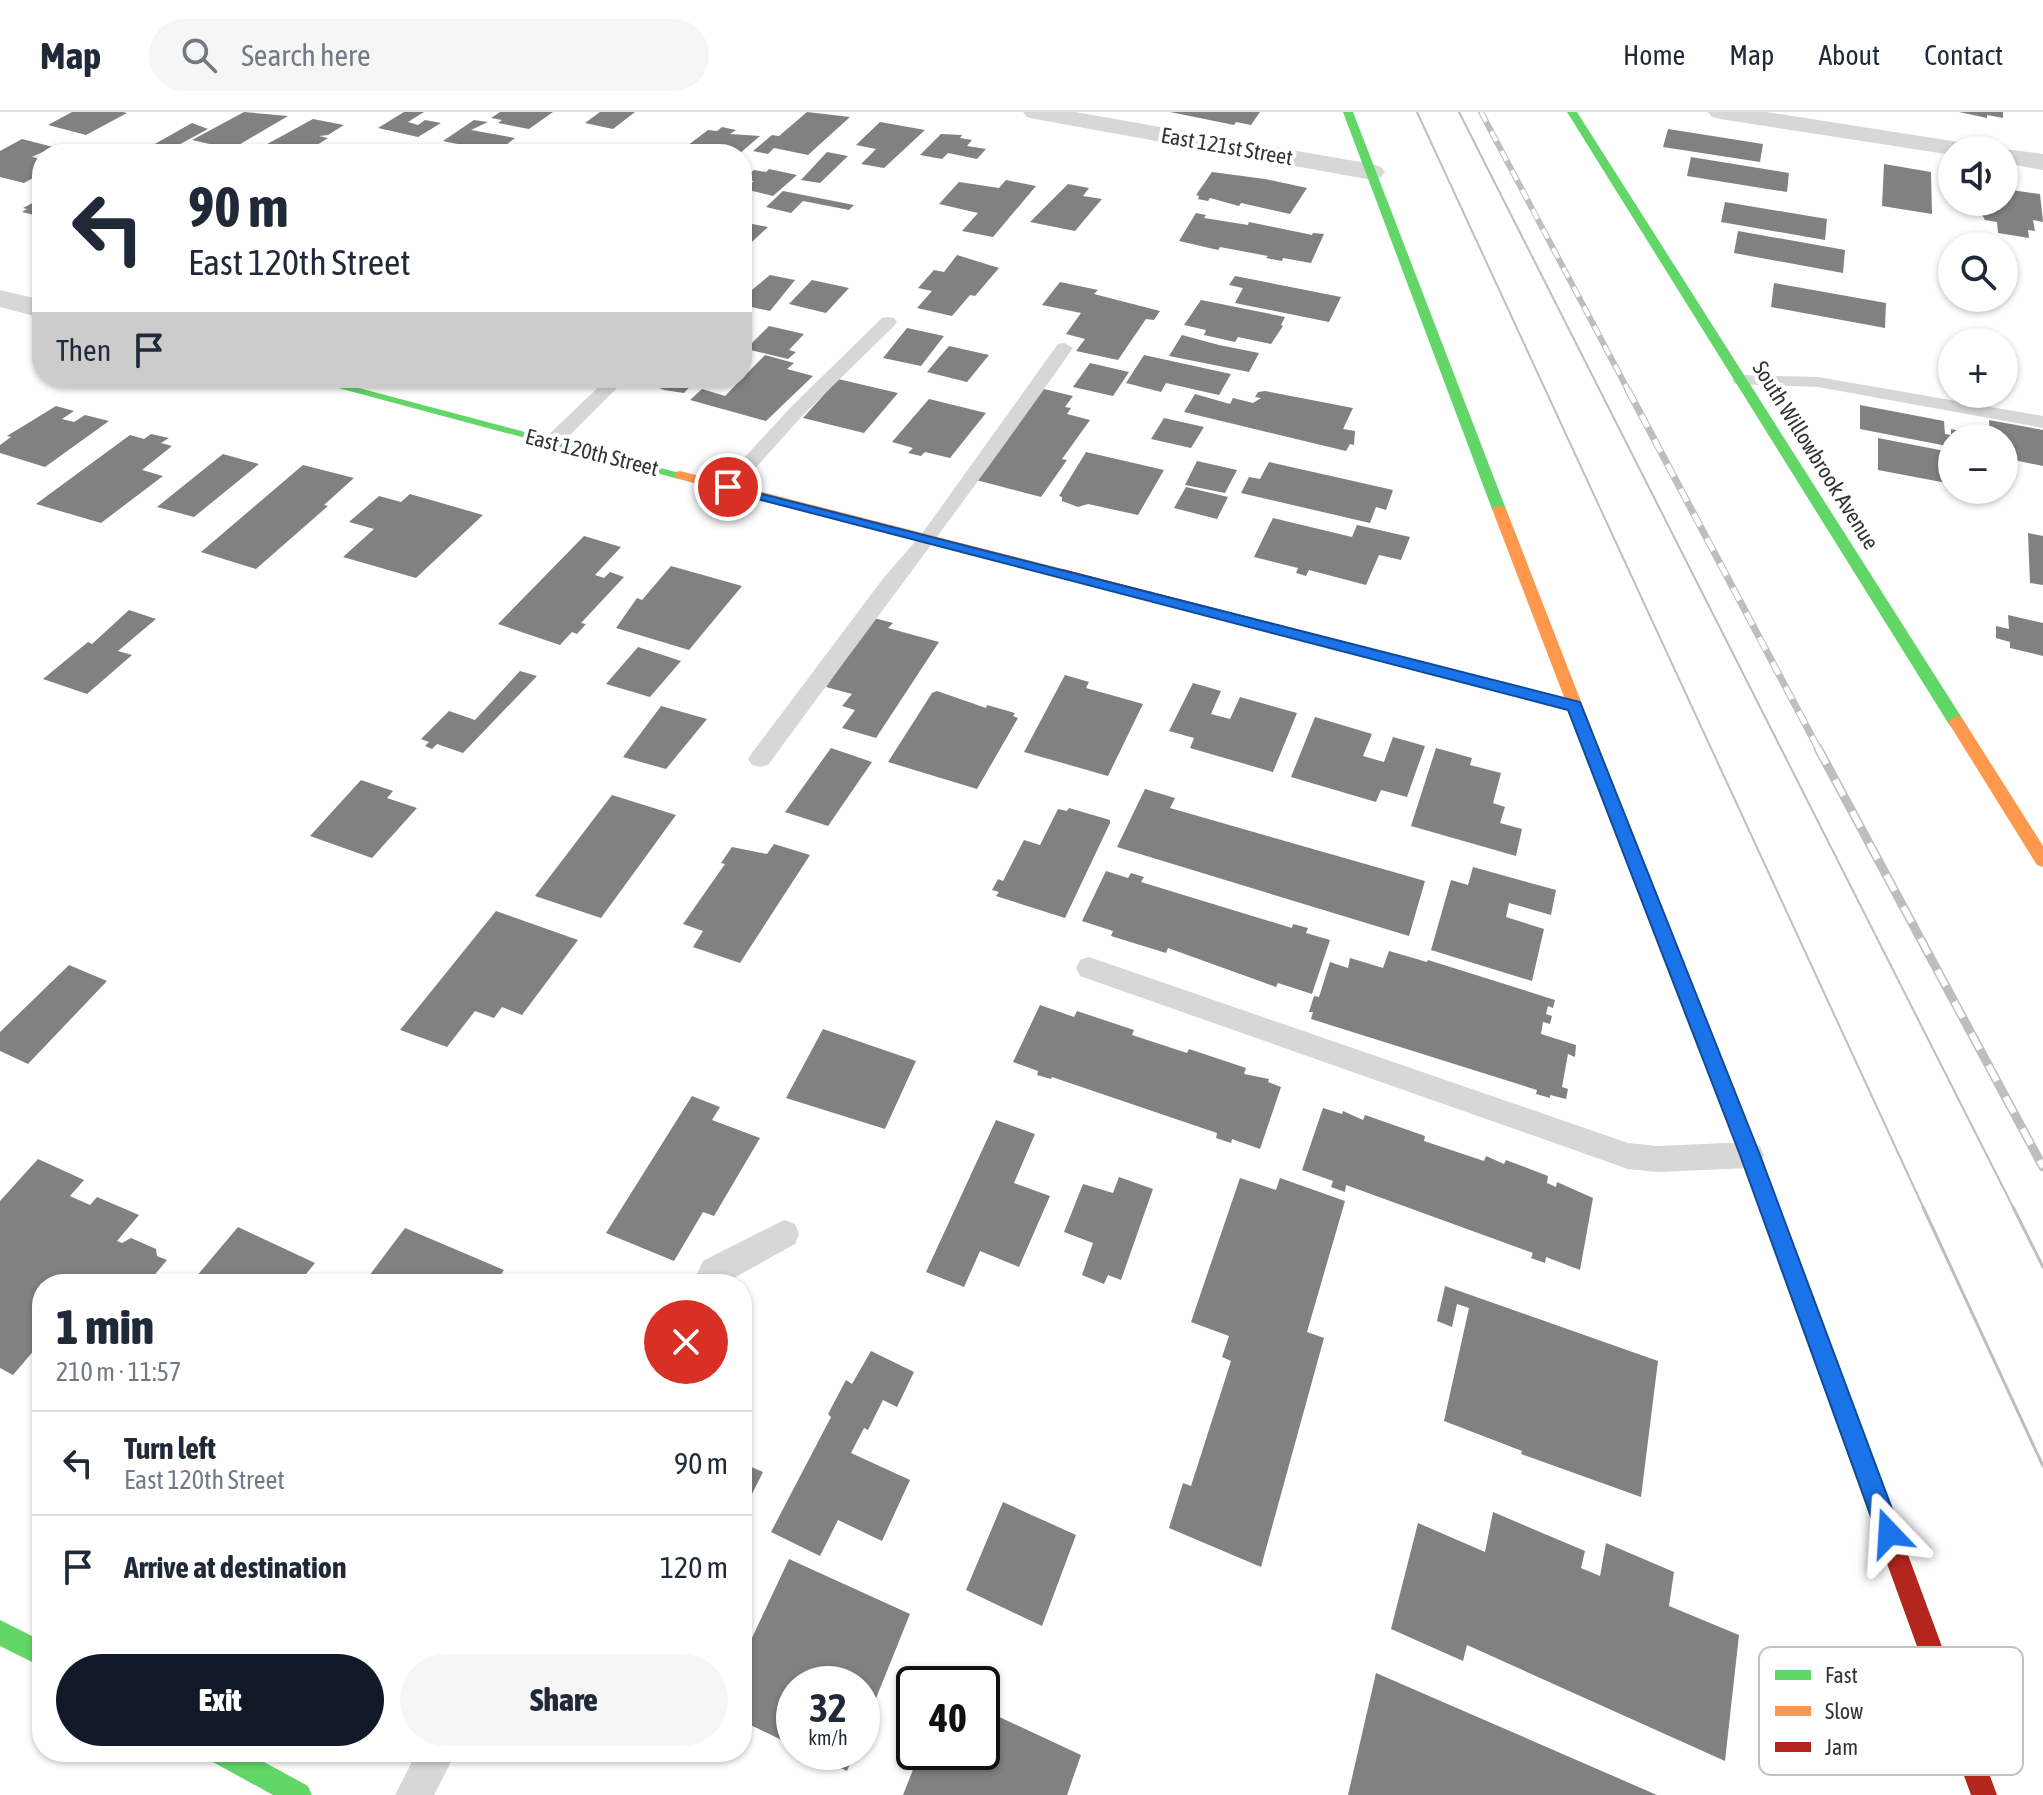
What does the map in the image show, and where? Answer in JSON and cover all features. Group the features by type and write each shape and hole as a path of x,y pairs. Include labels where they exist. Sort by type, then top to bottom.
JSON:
{"street":[{"name":"East 121st Street","path":"1035,112 1372,172"},
{"path":"1348,112 1574,706 1750,1155 1930,1647"},
{"name":"South Willowbrook Avenue","path":"1572,112 1741,380 2032,826 2043,860"},
{"path":"1720,112 1938,146"},
{"path":"2018,158 2043,162"},
{"path":"0,298 32,306"},
{"name":"East 120th Street","path":"345,388 1574,706"},
{"path":"0,1632 32,1650"},
{"path":"238,1762 299,1795"},
{"path":"1977,1775 1984,1795"}],"lane":[{"path":"728,487 797,411 888,322"},
{"path":"760,759 892,581 928,539 1064,348"},
{"path":"1741,380 1818,382 2043,422"},
{"path":"552,442 608,388"},
{"path":"1089,968 1628,1156 1657,1159 1750,1155"},
{"path":"712,1274 784,1234"},
{"path":"414,1795 432,1762"}],"building":[{"path":"72,112 127,113 86,135 48,125"},
{"path":"244,112 288,116 240,144 210,144 192,140"},
{"path":"404,112 424,112 408,122 418,125 425,120 441,123 418,137 378,128"},
{"path":"500,112 553,112 529,129 498,123 502,120 491,118"},
{"path":"600,112 635,112 613,129 585,123"},
{"path":"807,112 850,117 808,155 774,148 768,154 753,151 772,135 779,136"},
{"path":"1170,112 1260,112 1251,125 1236,122 1234,125"},
{"path":"1959,112 2003,112 2003,118 1987,115 1987,118"},
{"path":"313,119 344,125 328,135 319,136 328,138 318,144 267,144"},
{"path":"474,120 488,122 471,130 515,138 507,144 443,141"},
{"path":"880,122 925,130 884,168 861,164 876,149 856,145"},
{"path":"192,123 208,129 180,144 155,144"},
{"path":"722,127 736,130 730,134 760,136 751,144 690,144 708,130 717,131"},
{"path":"1668,129 1763,144 1760,162 1663,147"},
{"path":"941,134 962,135 960,138 972,140 967,146 986,149 977,159 948,153 942,159 920,155"},
{"path":"22,139 41,144 32,144 32,179 24,183 0,177 0,151"},
{"path":"827,152 848,156 820,183 801,180"},
{"path":"1691,157 1789,173 1787,192 1687,176"},
{"path":"1884,164 1931,172 1932,214 1882,206"},
{"path":"769,169 797,175 773,196 752,191 752,172 766,172"},
{"path":"1212,172 1307,188 1290,214 1241,203 1239,206 1210,198 1208,201 1198,199 1196,195"},
{"path":"1006,180 1036,186 993,237 962,231 978,213 939,204 959,182 999,188"},
{"path":"1068,184 1089,188 1083,196 1102,199 1075,231 1030,222"},
{"path":"783,191 854,205 849,210 803,201 791,213 766,207"},
{"path":"2018,191 2040,194 2043,222 2033,220 2035,231 2028,230 2029,238 2018,236 2018,232 1998,232 1997,222 1985,220 1983,216 2018,216"},
{"path":"1725,202 1827,219 1825,240 1721,222"},
{"path":"32,203 32,214 22,212 27,209 23,208"},
{"path":"1196,213 1206,215 1204,218 1248,225 1249,222 1312,235 1324,234 1311,263 1283,258 1282,261 1179,241"},
{"path":"752,224 768,227 752,242"},
{"path":"1738,231 1845,250 1843,273 1734,253"},
{"path":"957,255 999,268 975,296 970,295 952,316 917,308 932,291 918,288 934,270 944,272"},
{"path":"770,275 795,280 770,311 752,307 752,290"},
{"path":"1235,276 1341,297 1329,322 1235,303 1243,288 1229,285"},
{"path":"812,280 849,288 826,313 789,304"},
{"path":"1060,282 1098,290 1094,294 1160,311 1154,320 1146,319 1118,360 1076,351 1085,339 1066,334 1081,313 1042,305"},
{"path":"1774,283 1886,303 1885,328 1771,307"},
{"path":"1201,300 1285,317 1283,326 1271,344 1238,337 1235,342 1204,335 1206,330 1184,325"},
{"path":"769,326 804,334 789,350 796,352 788,359 752,350 752,343"},
{"path":"907,328 944,336 921,366 883,358"},
{"path":"1182,335 1259,353 1249,372 1169,356"},
{"path":"949,346 989,355 967,382 927,372"},
{"path":"765,355 794,363 787,369 813,376 766,421 690,400 702,389 725,396 733,388 752,388 752,368"},
{"path":"1144,355 1231,374 1219,395 1166,383 1161,392 1126,383"},
{"path":"1090,363 1129,372 1113,396 1073,387"},
{"path":"838,379 898,393 864,433 803,418"},
{"path":"659,388 689,388 684,393"},
{"path":"1044,389 1073,396 1065,407 1071,408 1067,414 1090,420 1062,459 1067,460 1041,497 976,480"},
{"path":"1258,392 1353,408 1343,429 1355,431 1354,445 1350,444 1346,451 1184,412 1195,394 1230,404 1233,398 1253,403 1261,398 1255,397"},
{"path":"929,399 986,413 950,458 925,452 921,456 908,453 913,448 892,442"},
{"path":"1860,405 1944,421 1944,424 1938,424 1938,444 1860,429"},
{"path":"56,406 74,411 62,419 74,422 85,415 109,421 45,467 0,453 0,445 11,437 7,436"},
{"path":"1164,418 1204,427 1191,448 1151,439"},
{"path":"1989,420 2011,424 1989,424"},
{"path":"2018,425 2043,430 2043,466 2018,461"},
{"path":"151,434 169,438 161,443 172,446 142,470 163,476 101,523 36,504 130,435 144,439"},
{"path":"1878,438 1938,450 1938,481 1878,470"},
{"path":"1086,452 1164,470 1138,515 1088,504 1078,507 1062,501 1059,496"},
{"path":"223,454 259,464 194,517 157,507"},
{"path":"1197,461 1237,470 1225,493 1185,485"},
{"path":"1269,462 1393,490 1386,510 1376,507 1370,523 1241,493 1249,477 1260,479"},
{"path":"303,465 354,478 324,505 328,506 256,569 201,552"},
{"path":"1186,487 1228,497 1217,519 1174,508"},
{"path":"410,494 483,515 416,578 343,557 374,529 349,522 379,496 401,502"},
{"path":"1273,518 1352,537 1357,525 1410,537 1401,560 1379,555 1366,585 1309,570 1306,576 1296,573 1298,568 1254,557"},
{"path":"2028,533 2043,536 2043,585 2030,583"},
{"path":"584,536 621,547 595,575 604,578 610,572 624,577 581,623 586,624 577,634 572,632 560,645 498,624"},
{"path":"671,566 742,586 689,650 616,628 637,598 642,600"},
{"path":"129,610 156,619 118,651 132,655 87,694 43,679 88,642 92,644"},
{"path":"2008,615 2043,623 2043,656 2010,648 2010,642 1996,638 1996,626 2009,629"},
{"path":"874,618 893,623 888,628 939,642 876,738 842,728 855,710 842,706 852,694 826,687"},
{"path":"638,647 681,661 650,697 606,684"},
{"path":"520,671 537,676 463,753 437,744 432,749 425,746 429,742 421,739 449,711 475,720"},
{"path":"1065,675 1089,682 1086,688 1143,704 1108,776 1024,752"},
{"path":"1193,683 1221,691 1211,714 1230,719 1240,697 1297,713 1273,772 1190,748 1194,738 1169,731"},
{"path":"937,691 986,708 987,705 1015,713 1013,716 1018,718 977,789 888,762 932,693"},
{"path":"661,706 707,719 666,769 623,757"},
{"path":"1315,717 1372,734 1363,756 1384,762 1393,737 1425,746 1407,797 1381,790 1376,802 1291,777"},
{"path":"831,748 872,762 828,826 785,812"},
{"path":"1436,748 1472,758 1470,765 1501,773 1493,803 1505,807 1500,823 1522,829 1516,856 1411,826"},
{"path":"361,780 393,791 387,798 417,808 372,858 310,836"},
{"path":"1145,789 1175,798 1170,808 1425,881 1409,936 1117,847"},
{"path":"612,795 676,815 601,918 535,896"},
{"path":"1069,808 1110,820 1110,823 1065,918 996,896 999,892 992,890 998,879 1003,881 1024,840 1040,845 1058,809 1067,811"},
{"path":"774,844 810,855 740,963 693,947 703,931 683,924 725,864 721,863 732,847 767,854"},
{"path":"1473,867 1556,890 1551,915 1509,903 1506,917 1544,929 1532,981 1431,950 1451,880 1468,885"},
{"path":"1106,871 1128,878 1131,873 1144,877 1141,882 1292,928 1293,924 1308,928 1306,933 1330,940 1312,994 1278,983 1276,987 1168,948 1166,953 1111,936 1113,931 1082,921"},
{"path":"496,911 578,940 522,1015 502,1007 494,1018 475,1011 447,1047 400,1030"},
{"path":"1389,951 1428,960 1555,1000 1553,1008 1548,1006 1546,1014 1552,1016 1550,1024 1543,1022 1541,1034 1576,1045 1575,1057 1568,1054 1562,1087 1568,1089 1566,1099 1536,1094 1537,1090 1311,1019 1313,1012 1309,1012 1314,996 1319,997 1330,962 1348,968 1350,958 1383,968"},
{"path":"69,965 107,981 28,1064 0,1051 0,1032"},
{"path":"1040,1005 1074,1017 1077,1011 1134,1030 1132,1035 1187,1053 1189,1049 1246,1068 1244,1074 1269,1079 1268,1082 1281,1087 1260,1149 1232,1139 1231,1143 1216,1138 1217,1133 1052,1077 1037,1075 1038,1071 1013,1062"},
{"path":"823,1029 916,1061 885,1129 786,1098"},
{"path":"692,1096 720,1107 712,1120 760,1138 714,1216 703,1212 674,1261 606,1233"},
{"path":"1323,1108 1342,1114 1343,1111 1363,1120 1365,1115 1425,1136 1424,1141 1484,1161 1486,1156 1504,1164 1506,1160 1548,1176 1547,1183 1556,1187 1557,1182 1593,1198 1580,1270 1546,1257 1545,1263 1531,1258 1533,1253 1346,1185 1345,1192 1331,1187 1333,1181 1302,1170"},
{"path":"996,1120 1035,1134 1014,1183 1050,1196 1019,1267 980,1251 964,1287 926,1272"},
{"path":"38,1159 84,1180 70,1196 90,1205 97,1197 139,1215 117,1241 122,1243 131,1238 156,1249 157,1256 167,1260 155,1274 32,1274 32,1353 13,1375 0,1368 0,1201"},
{"path":"1119,1177 1153,1189 1121,1280 1108,1275 1104,1284 1082,1275 1093,1243 1064,1232 1083,1184 1113,1193"},
{"path":"1240,1178 1276,1190 1280,1178 1345,1201 1307,1332 1324,1338 1261,1567 1169,1528 1183,1483 1191,1486 1231,1361 1222,1357 1229,1336 1191,1322"},
{"path":"238,1227 315,1263 306,1274 198,1274"},
{"path":"405,1228 504,1270 501,1274 370,1274"},
{"path":"1445,1286 1658,1361 1641,1497 1521,1454 1522,1451 1444,1421 1469,1308 1457,1304 1452,1327 1437,1321"},
{"path":"871,1351 914,1372 897,1407 883,1400 868,1430 864,1428 851,1453 910,1480 882,1541 838,1520 820,1556 771,1532 831,1417 828,1414 846,1380 852,1384"},
{"path":"752,1467 763,1472 752,1494"},
{"path":"1003,1502 1076,1535 1042,1626 966,1590"},
{"path":"1493,1512 1585,1551 1581,1568 1600,1576 1606,1543 1674,1572 1669,1606 1739,1635 1725,1761 1467,1645 1463,1661 1391,1629 1418,1523 1485,1552"},
{"path":"789,1559 910,1614 880,1688 880,1666 776,1666 776,1737 752,1726 752,1638"},
{"path":"1376,1673 1657,1795 1348,1795"},
{"path":"1000,1717 1081,1755 1067,1795 903,1795 913,1770 1000,1770"}],"tram line":[{"path":"1417,112 1924,1209"},
{"path":"1459,112 2014,1209"},
{"path":"1923,1207 2043,1466"},
{"path":"2014,1209 2043,1267"}],"railway":[{"path":"1481,112 1629,392"},
{"path":"1628,390 1819,750"},
{"path":"1818,748 2043,1167"}],"traffic: fast":[{"path":"1348,112 1499,509"},
{"path":"1572,112 1956,722"},
{"path":"345,388 680,475"},
{"path":"1630,848 1750,1155 1889,1536"},
{"path":"0,1632 32,1650"},
{"path":"238,1762 299,1795"}],"traffic: slow":[{"path":"680,475 1063,574"},
{"path":"1499,509 1630,848"},
{"path":"1956,722 2043,860"}],"traffic: jam":[{"path":"1063,574 1574,706"},
{"path":"1889,1536 1930,1647"},
{"path":"1977,1775 1984,1795"}],"route":[{"path":"728,487 1574,706 1750,1155 1889,1533"}]}
